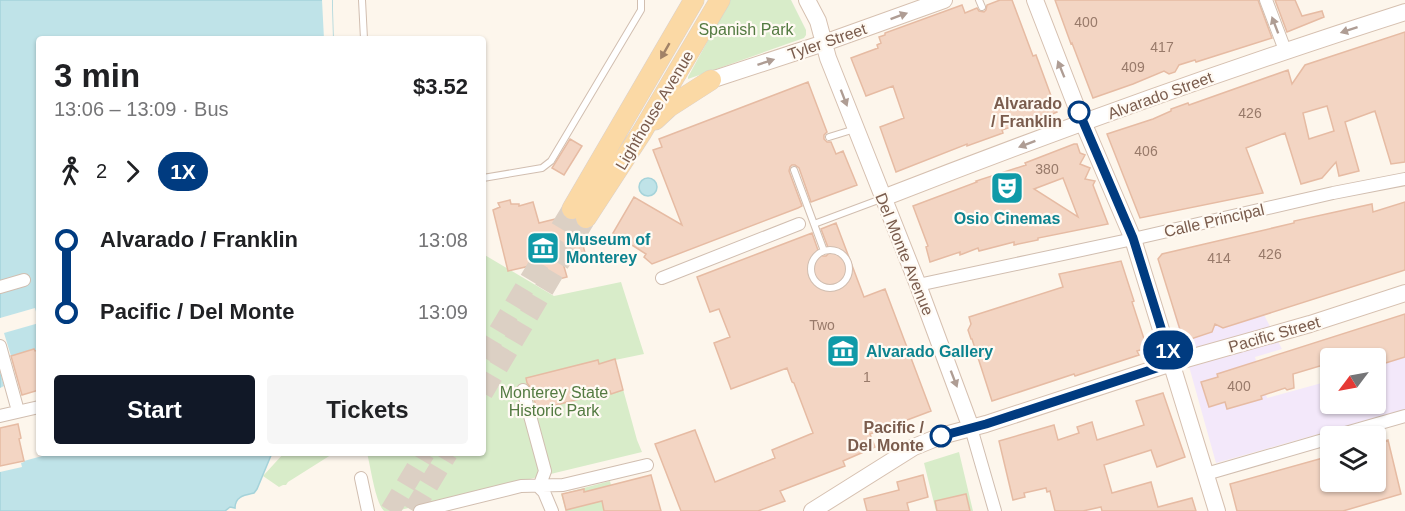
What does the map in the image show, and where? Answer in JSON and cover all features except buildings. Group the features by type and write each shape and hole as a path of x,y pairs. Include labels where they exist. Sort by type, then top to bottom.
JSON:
{"main road":[{"name":"Lighthouse Avenue","path":"694,0 634,106 579,214 642,132 720,0"},
{"name":"Del Monte Avenue","path":"807,0 818,21 828,58 918,285 971,428"},
{"name":"Tyler Street","path":"711,80 825,43 944,0"},
{"path":"1035,0 1083,123 1133,238 1217,511"},
{"name":"Alvarado Street","path":"883,198 1285,50 1405,12"},
{"path":"642,132 669,106 711,80"},
{"name":"Pacific Street","path":"822,508 915,447 941,436 1405,293"}],"street":[{"path":"1266,0 1285,50"},
{"name":"Calle Principal","path":"918,285 1405,179"},
{"path":"662,278 799,224"},
{"path":"0,287 24,280"},
{"path":"0,346 18,411"},
{"path":"523,390 545,471 539,487"},
{"path":"0,416 36,408"},
{"path":"1371,426 1405,416"},
{"name":"Del Monte Avenue","path":"971,428 995,511"},
{"path":"1206,474 1320,441"},
{"path":"420,511 521,486 563,485 647,465"},
{"path":"361,478 368,511"},
{"path":"539,487 544,492 552,511"}],"lane":[{"path":"362,0 364,36"},
{"path":"486,177 542,168 551,161 641,10 641,0"},
{"path":"829,137 856,129"},
{"path":"794,170 824,251"},
{"path":"814,224 883,198"},
{"path":"824,251 837,251 849,265 848,277 841,286 830,289 819,285 812,276 812,264 824,251"}],"shaded area":[{"path":"1202,301 1264,315 1282,349 1255,357 1267,398 1320,383 1320,414 1386,414 1386,348 1320,348 1318,341 1405,316 1405,415 1403,410 1347,426 1320,426 1320,434 1216,463 1173,309"}],"green space":[{"name":"Spanish Park","path":"730,0 791,0 806,30 806,35 804,38 688,79 688,77"},
{"name":"Monterey State Historic Park","path":"486,256 554,296 621,282 644,354 615,360 642,452 396,511 384,511 376,492 368,456 486,456"},
{"path":"959,452 973,511 936,511 924,463"},
{"path":"281,456 329,456 286,485 279,487 263,476"},
{"path":"610,481 617,511 566,511 561,494"}],"water":[{"path":"0,0 332,0 333,36 36,36 36,456 271,456 254,493 244,495 237,501 235,508 230,507 225,511 0,511"},
{"path":"644,178 652,178 657,183 655,194 644,196 639,191 639,183"}],"pier":[{"path":"322,0 332,0 333,36 324,36"},
{"path":"35,308 36,324 4,333 11,356 34,349 36,351 36,456 42,456 24,461 21,463 22,467 0,472 0,388 4,386 0,371 0,318"}],"tunnel":[{"path":"486,352 572,209"},
{"path":"486,388 586,218"},
{"path":"390,511 423,456"},
{"path":"413,511 446,456"}],"bus line":[{"name":"1X","path":"941,436 986,424 1172,363 1133,238 1079,112"}],"place":[{"name":"Alvarado / Franklin","path":"1079,112"},
{"name":"Osio Cinemas","path":"1007,188"},
{"name":"Museum of Monterey","path":"543,248"},
{"name":"Alvarado Gallery","path":"843,351"},
{"name":"Pacific / Del Monte","path":"941,436"}]}
